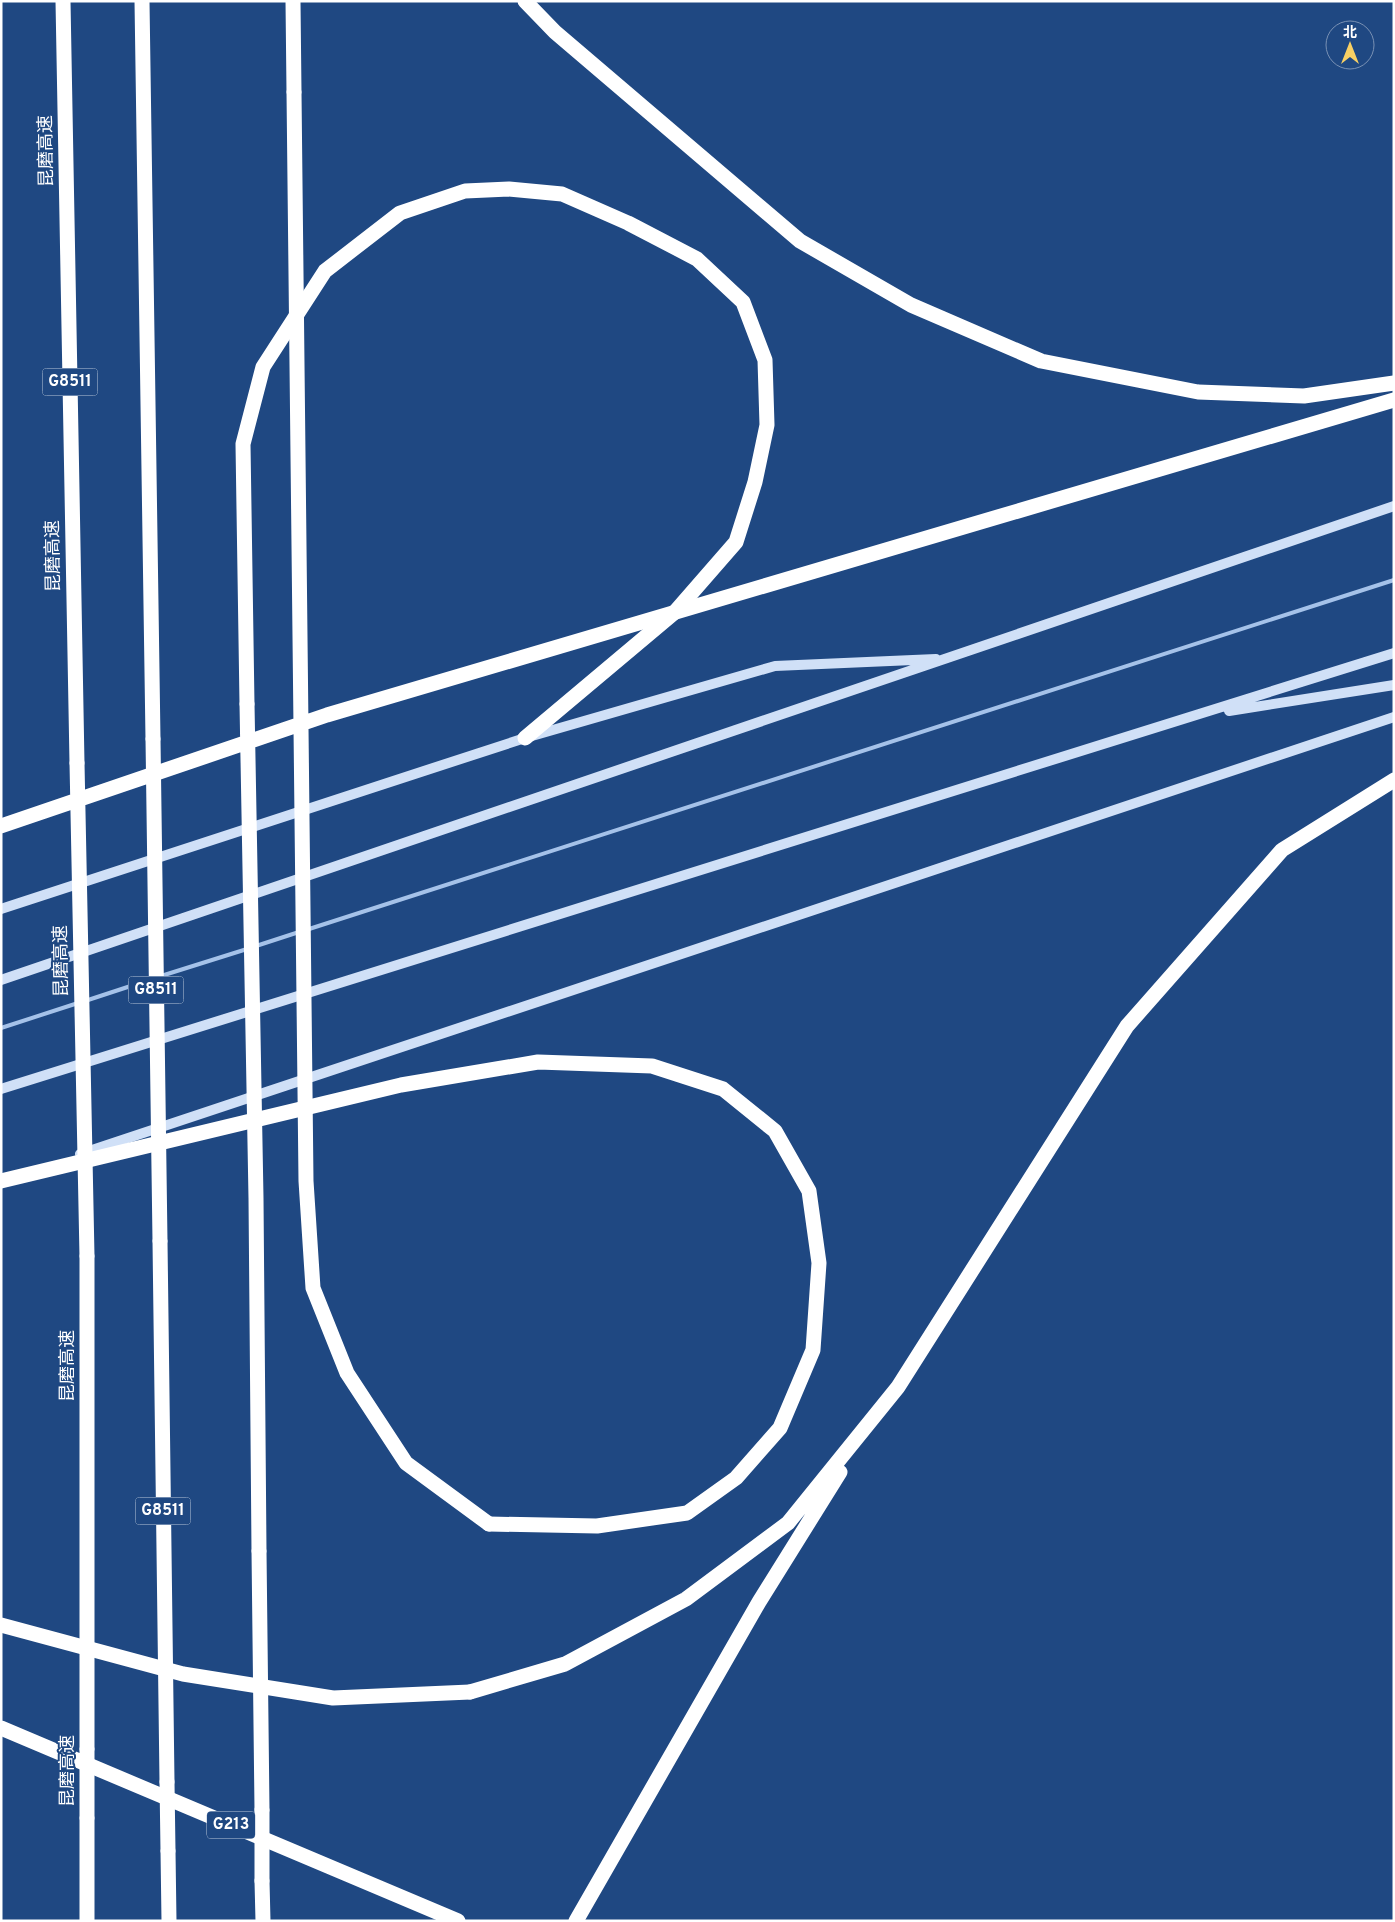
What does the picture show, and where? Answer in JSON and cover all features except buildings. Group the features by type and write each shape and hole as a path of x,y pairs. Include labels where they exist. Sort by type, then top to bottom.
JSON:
{"highway":[{"name":"昆磨高速","path":"63,1 87,1256 87,1921"},
{"name":"G8511","path":"142,1 169,1921"},
{"path":"1,1181 401,1085 538,1062 652,1066 723,1089 775,1131 809,1191 819,1263 813,1350 780,1428 736,1478 687,1513 597,1526 489,1524 406,1463 346,1373 313,1288 306,1181 294,92 293,1"},
{"path":"525,1 554,32 800,241 911,304 1041,361 1198,392 1304,396 1394,383"},
{"path":"263,1921 255,1178 243,444 263,367 325,271 400,214 465,192 509,189 562,194 628,223 697,259 743,302 765,360 768,425 755,482 736,542 676,612 525,738"},
{"path":"1,826 327,715 1394,400"},
{"path":"1,1625 183,1674 333,1698 470,1692 565,1664 686,1599 788,1523 898,1387 1126,1026 1282,850 1394,780"},
{"path":"576,1921 759,1602 875,1415"},
{"name":"G213","path":"2,1728 458,1921"}],"main road":[{"path":"1,980 1394,506"},
{"path":"1,1089 1394,653"},
{"path":"1,909 525,738 775,666 947,658"},
{"path":"1196,716 1394,685"},
{"path":"1,1181 1394,717"}],"lane":[{"path":"1,1028 1394,580"}]}
